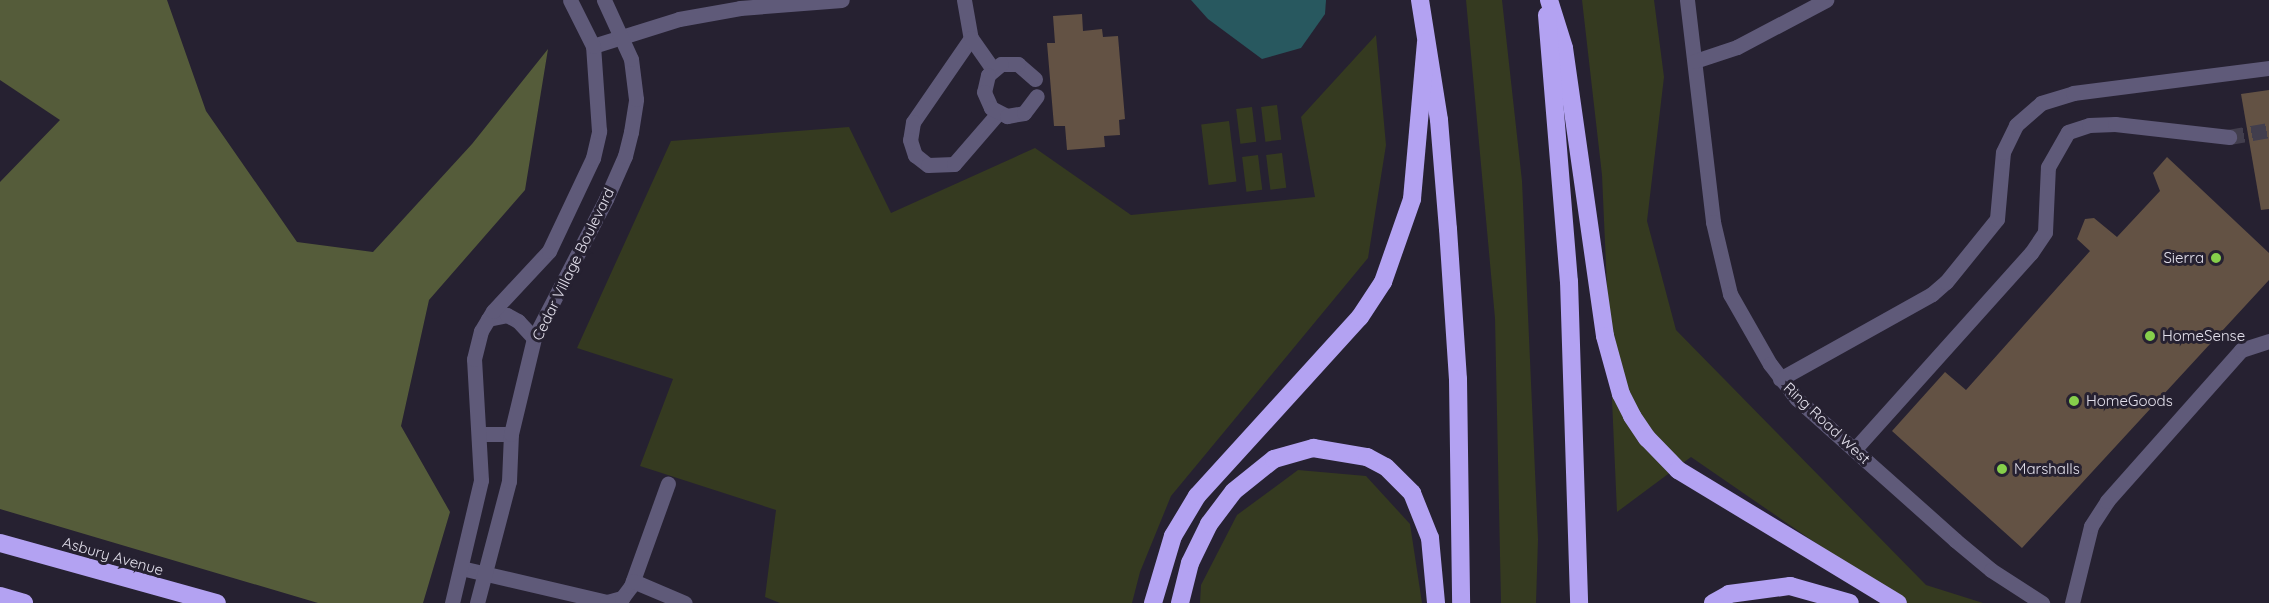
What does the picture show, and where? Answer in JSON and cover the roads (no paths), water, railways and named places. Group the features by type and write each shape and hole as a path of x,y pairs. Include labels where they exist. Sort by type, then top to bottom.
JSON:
{"highway":[{"path":"1420,0 1439,120 1449,240 1458,379 1461,603"},
{"path":"1548,0 1548,52 1561,174 1575,396 1578,603"},
{"path":"1548,0 1564,48 1605,336 1611,363 1632,416 1647,438 1678,470 1898,603"},
{"path":"1153,603 1173,536 1197,496 1360,317 1383,282 1400,243 1412,198 1426,43"},
{"path":"1180,603 1183,582 1198,545 1234,491 1274,459 1313,448 1367,457 1386,467 1412,493 1431,538 1436,603"},
{"name":"Asbury Avenue","path":"0,543 216,603"},
{"path":"1713,603 1738,592 1791,586 1850,603"},
{"path":"0,596 24,603"}],"street":[{"name":"Cedar Village Boulevard","path":"452,603 482,480 474,359 488,319 549,251 592,158 600,113 593,46 570,0"},
{"name":"Cedar Village Boulevard","path":"477,603 509,481 511,434 534,338 625,156 636,99 630,59 604,0"},
{"path":"593,46 679,19 779,3 842,0"},
{"path":"964,0 971,38 993,69"},
{"name":"Ring Road West","path":"1687,0 1713,222 1730,294 1780,379 1854,450 1991,570 2042,603"},
{"path":"1695,62 1737,47 1826,0"},
{"path":"971,38 913,122 910,140 915,155 928,165 954,164 998,113 1024,112 1036,96"},
{"path":"998,113 984,92 993,69 1001,64 1018,64 1035,79"},
{"path":"1780,379 1932,294 1952,276 1997,219 2003,152 2016,125 2042,104 2082,91 2269,68"},
{"path":"1854,450 2036,246 2045,232 2049,210 2045,188 2048,167 2068,132 2089,125 2115,124 2229,137"},
{"path":"488,319 507,315 518,321 534,338"},
{"path":"2072,603 2091,526 2107,501 2241,350 2269,341"},
{"path":"479,434 511,434"},
{"path":"461,568 607,602 622,598 633,581 668,483"},
{"path":"633,581 685,603"}],"tunnel":[{"path":"2229,137 2269,130"}],"place":[{"name":"Sierra","path":"2216,258"},
{"name":"HomeSense","path":"2150,336"},
{"name":"HomeGoods","path":"2074,401"},
{"name":"Marshalls","path":"2002,469"}]}
